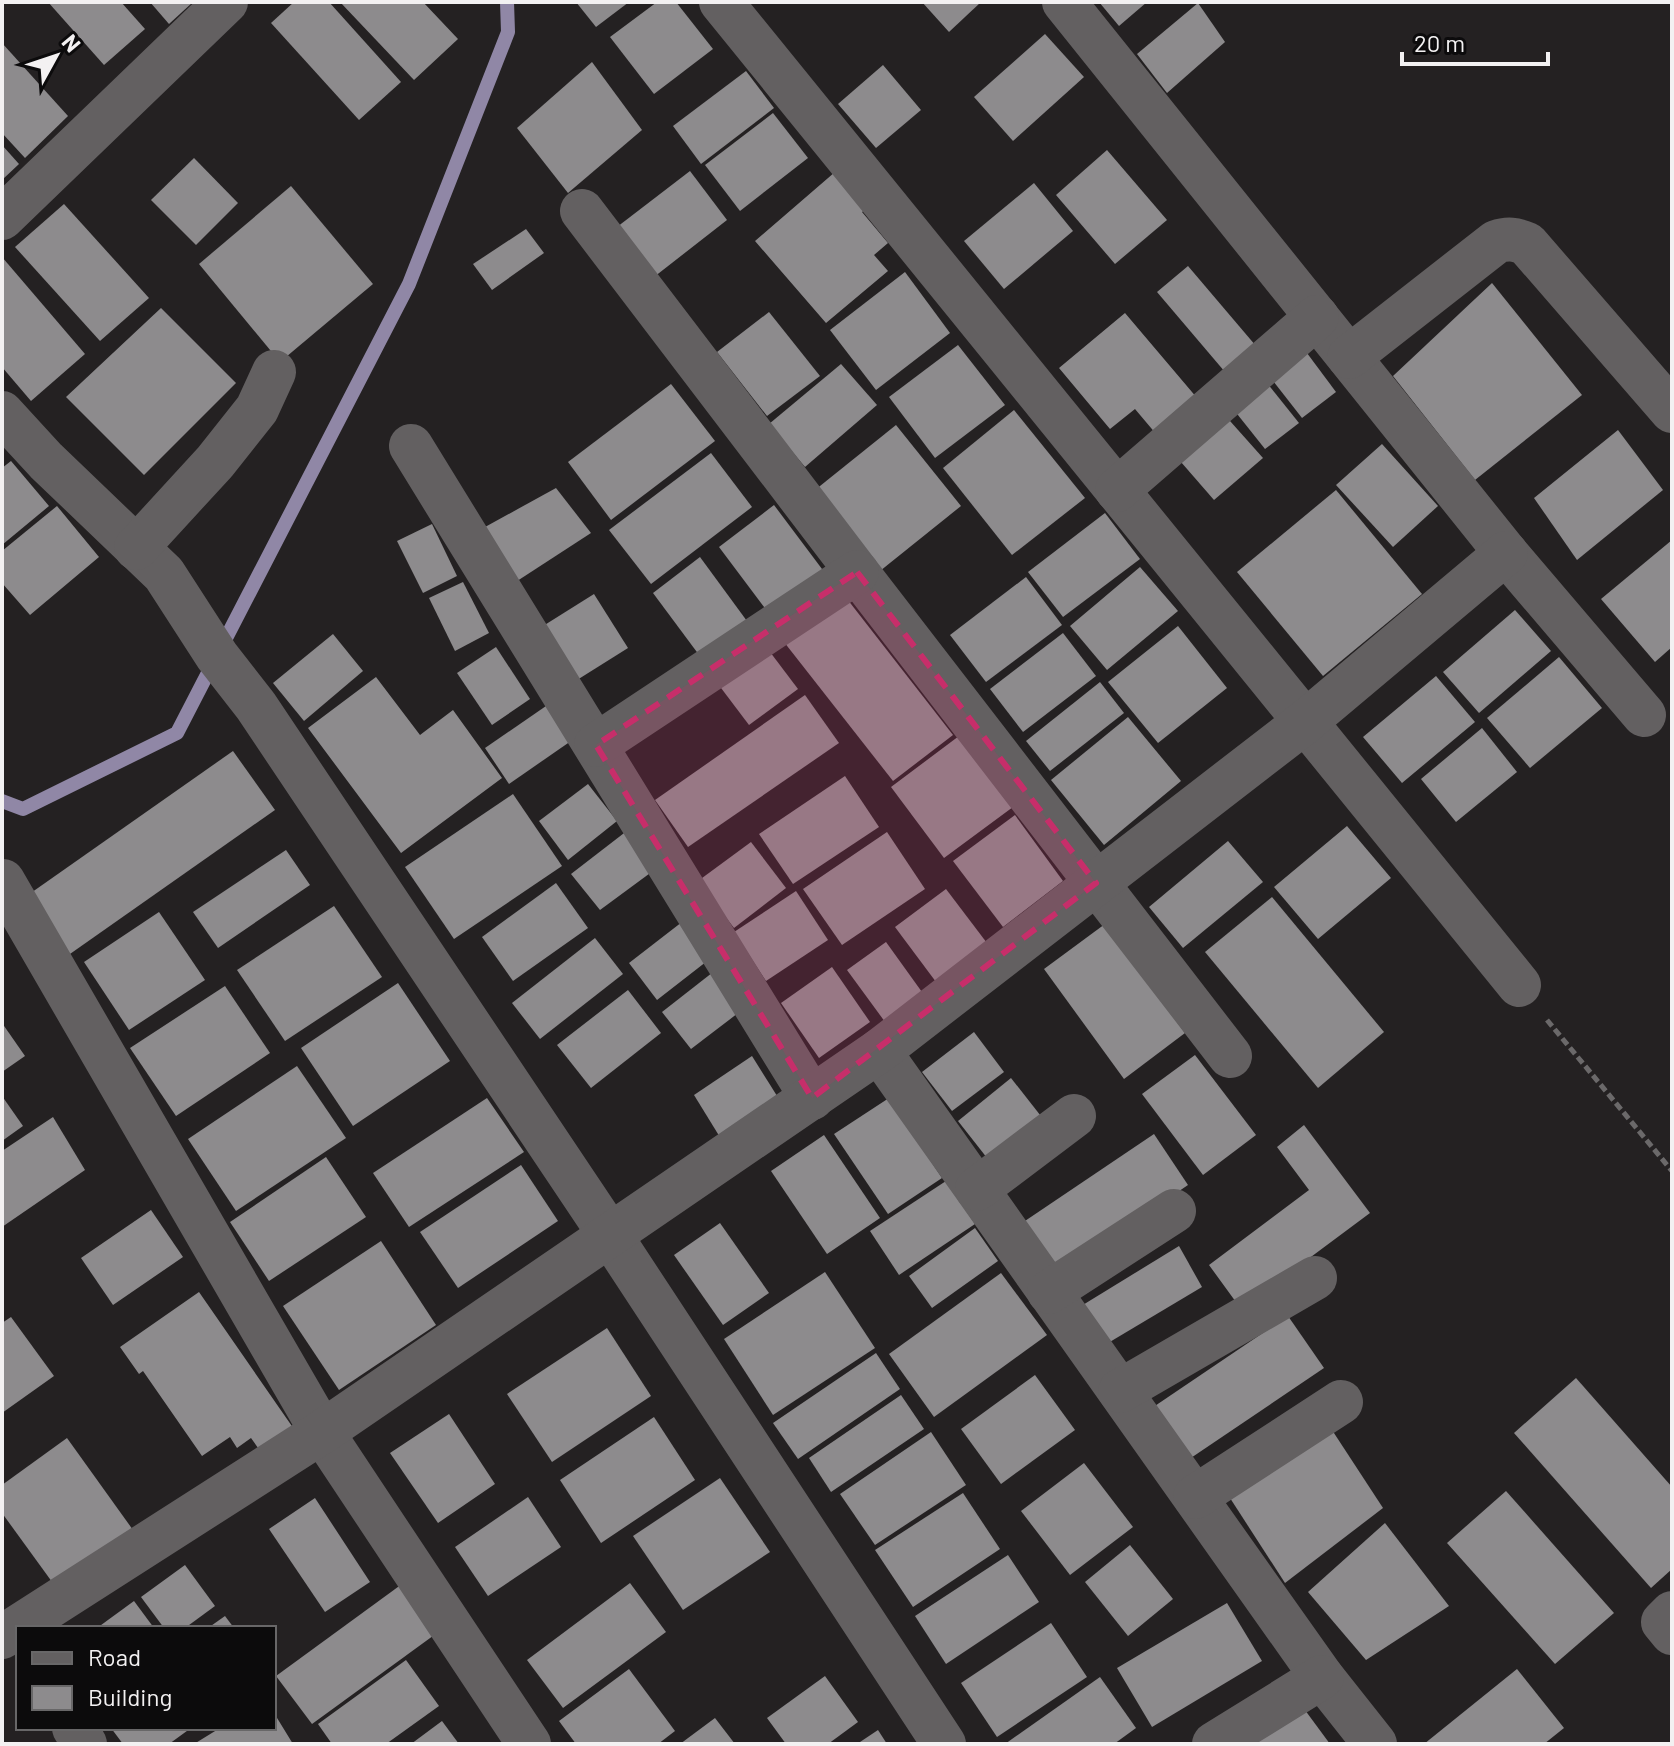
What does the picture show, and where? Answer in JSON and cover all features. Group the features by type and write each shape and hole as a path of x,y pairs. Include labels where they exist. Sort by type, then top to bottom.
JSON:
{"street":[{"path":"2,218 226,2"},
{"path":"721,2 1519,985"},
{"path":"1064,2 1506,553 1644,715"},
{"path":"582,211 1230,1056"},
{"path":"1349,357 1496,242 1515,239 1527,244 1672,411"},
{"path":"1117,490 1317,317"},
{"path":"150,561 215,462 257,409 274,372"},
{"path":"2,413 46,461 150,561 256,706 610,1235 944,1744"},
{"path":"411,446 812,1098"},
{"path":"17,1626 322,1432 879,1051 1305,722 1506,553"},
{"path":"596,745 857,572"},
{"path":"3,881 322,1432 529,1744"},
{"path":"879,1051 1322,1677 1375,1744"},
{"path":"977,1189 1074,1116"},
{"path":"1049,1292 1174,1211"},
{"path":"1120,1391 1315,1278"},
{"path":"1195,1497 1341,1402"},
{"path":"1672,1613 1663,1622 1672,1633"},
{"path":"1214,1744 1322,1677"}],"path":[{"path":"1519,985 1672,1171"}],"highlighted area":[{"path":"857,572 1096,883 812,1098 596,745"}],"building":[{"path":"48,2 121,2 145,29 104,65"},
{"path":"150,2 193,2 169,24"},
{"path":"294,2 329,2 401,82 359,120 271,23"},
{"path":"340,2 423,2 458,39 414,80"},
{"path":"576,2 629,2 596,27"},
{"path":"657,2 676,2 713,49 654,94 610,37"},
{"path":"922,2 981,2 949,32"},
{"path":"1099,2 1147,2 1119,26"},
{"path":"1198,3 1225,42 1167,93 1137,54"},
{"path":"1045,34 1084,77 1013,141 974,97"},
{"path":"2,43 68,116 25,158 2,133"},
{"path":"592,62 642,130 568,193 517,128"},
{"path":"883,65 921,110 876,148 838,104"},
{"path":"746,71 774,108 701,164 673,126"},
{"path":"773,113 808,158 740,211 705,165"},
{"path":"2,145 19,164 2,180"},
{"path":"1107,150 1167,220 1115,264 1056,195"},
{"path":"194,158 238,203 196,245 151,200"},
{"path":"690,171 727,220 654,277 617,227"},
{"path":"835,172 866,209 862,212 888,243 874,255 888,271 826,323 755,241"},
{"path":"1034,183 1073,231 1004,289 964,241"},
{"path":"291,186 373,284 280,362 199,264"},
{"path":"64,204 149,298 100,341 15,247"},
{"path":"526,229 544,253 492,290 473,264"},
{"path":"2,257 85,354 31,401 2,367"},
{"path":"1188,266 1256,346 1225,372 1157,292"},
{"path":"905,272 950,333 876,390 830,330"},
{"path":"1492,283 1582,395 1475,480 1393,376"},
{"path":"161,308 236,383 144,475 66,397"},
{"path":"769,312 820,376 767,416 717,352"},
{"path":"1125,313 1203,405 1162,441 1135,409 1110,429 1059,368"},
{"path":"1298,341 1336,392 1302,418 1263,368"},
{"path":"958,345 1005,405 935,458 889,397"},
{"path":"841,364 877,405 805,467 769,424"},
{"path":"1259,373 1299,423 1265,449 1226,400"},
{"path":"671,384 715,441 611,520 568,462"},
{"path":"1014,410 1085,498 1012,555 943,468"},
{"path":"1222,412 1263,458 1214,500 1174,454"},
{"path":"896,425 961,506 880,571 815,490"},
{"path":"1618,430 1663,490 1577,560 1534,498"},
{"path":"1382,444 1438,506 1393,547 1336,485"},
{"path":"711,453 752,507 651,584 609,530"},
{"path":"11,461 49,506 2,545 2,468"},
{"path":"556,488 591,533 511,585 476,532"},
{"path":"1336,490 1422,594 1323,676 1237,572"},
{"path":"774,505 825,573 770,615 719,547"},
{"path":"57,506 99,557 30,615 2,583 2,551"},
{"path":"1105,513 1140,559 1063,617 1028,572"},
{"path":"432,524 457,576 423,593 397,541"},
{"path":"1672,540 1672,647 1655,662 1601,599"},
{"path":"700,557 755,632 708,667 653,593"},
{"path":"1140,567 1178,611 1107,670 1070,626"},
{"path":"1026,577 1062,625 986,682 950,635"},
{"path":"463,582 489,633 455,651 429,598"},
{"path":"594,594 628,648 577,680 543,626"},
{"path":"844,595 953,735 893,781 784,642"},
{"path":"1515,610 1551,651 1479,713 1443,672"},
{"path":"1178,626 1227,688 1158,743 1108,682"},
{"path":"1063,633 1096,676 1023,732 990,689"},
{"path":"333,634 363,671 304,721 273,683"},
{"path":"764,644 798,689 749,725 715,680"},
{"path":"496,647 530,699 492,725 457,673"},
{"path":"1559,657 1602,708 1530,768 1487,718"},
{"path":"1436,676 1475,722 1402,783 1363,737"},
{"path":"376,677 420,735 453,710 502,778 401,853 308,728"},
{"path":"1100,682 1124,713 1050,771 1026,741"},
{"path":"805,695 839,743 688,847 655,800"},
{"path":"546,706 571,741 509,784 485,748"},
{"path":"1128,717 1181,781 1104,845 1051,780"},
{"path":"1482,728 1517,772 1456,822 1421,779"},
{"path":"959,736 1013,807 944,858 891,787"},
{"path":"233,751 275,810 60,961 18,902"},
{"path":"845,776 879,827 793,884 759,834"},
{"path":"588,784 617,821 568,860 539,821"},
{"path":"513,794 562,866 454,939 405,867"},
{"path":"1015,815 1063,881 1003,927 953,861"},
{"path":"1347,826 1391,878 1318,939 1274,887"},
{"path":"628,830 657,868 600,910 571,874"},
{"path":"887,832 925,889 842,945 803,889"},
{"path":"1228,841 1263,882 1183,948 1149,907"},
{"path":"751,842 786,888 734,928 698,881"},
{"path":"286,850 310,885 218,948 193,912"},
{"path":"556,883 588,928 513,981 482,937"},
{"path":"946,889 993,951 942,990 895,927"},
{"path":"796,891 828,940 766,981 734,932"},
{"path":"1272,897 1384,1032 1318,1088 1205,952"},
{"path":"334,906 382,977 285,1041 237,970"},
{"path":"159,912 205,980 129,1030 84,962"},
{"path":"682,922 711,958 657,1000 629,963"},
{"path":"1105,924 1185,1033 1124,1079 1044,969"},
{"path":"595,938 623,974 540,1039 512,1003"},
{"path":"886,942 927,999 888,1026 847,970"},
{"path":"832,967 870,1022 819,1058 781,1003"},
{"path":"717,969 746,1007 691,1049 662,1012"},
{"path":"398,983 450,1061 353,1126 301,1048"},
{"path":"225,986 270,1053 176,1116 130,1048"},
{"path":"628,990 661,1033 591,1088 557,1045"},
{"path":"2,1023 25,1056 2,1072"},
{"path":"974,1032 1004,1072 952,1111 922,1072"},
{"path":"1195,1055 1256,1135 1203,1175 1142,1094"},
{"path":"752,1056 784,1107 726,1147 694,1095"},
{"path":"297,1066 346,1138 236,1211 188,1139"},
{"path":"1011,1078 1044,1120 991,1163 958,1121"},
{"path":"2,1096 23,1126 2,1141"},
{"path":"487,1098 524,1152 409,1227 373,1173"},
{"path":"889,1098 942,1178 888,1214 834,1134"},
{"path":"53,1117 85,1170 2,1227 2,1151"},
{"path":"1304,1125 1370,1213 1241,1309 1209,1265 1309,1190 1277,1147"},
{"path":"1154,1134 1188,1185 1054,1276 1019,1225"},
{"path":"824,1135 880,1218 827,1254 771,1171"},
{"path":"326,1157 366,1217 269,1281 230,1222"},
{"path":"521,1165 558,1221 458,1288 420,1232"},
{"path":"946,1181 975,1224 899,1275 870,1231"},
{"path":"151,1210 183,1257 113,1305 81,1258"},
{"path":"720,1223 769,1293 723,1325 674,1255"},
{"path":"975,1228 998,1261 932,1308 909,1276"},
{"path":"381,1241 436,1325 339,1390 283,1306"},
{"path":"1179,1246 1202,1287 1098,1349 1073,1311"},
{"path":"825,1272 875,1348 773,1415 724,1339"},
{"path":"1001,1273 1047,1335 934,1417 889,1354"},
{"path":"199,1292 296,1432 263,1455 251,1438 237,1448 230,1437 202,1456 143,1371 139,1374 120,1347"},
{"path":"1288,1316 1324,1368 1179,1466 1143,1414"},
{"path":"11,1317 54,1376 2,1413 2,1323"},
{"path":"607,1328 651,1396 552,1462 507,1394"},
{"path":"876,1353 900,1389 798,1459 773,1423"},
{"path":"1035,1375 1075,1430 1001,1484 961,1429"},
{"path":"1576,1378 1672,1487 1672,1569 1651,1588 1514,1433"},
{"path":"901,1395 924,1429 831,1492 809,1458"},
{"path":"449,1414 495,1484 438,1523 390,1453"},
{"path":"654,1417 695,1480 601,1543 560,1480"},
{"path":"1332,1430 1383,1508 1285,1583 1230,1498"},
{"path":"931,1432 966,1485 875,1545 840,1494"},
{"path":"67,1438 133,1530 55,1586 2,1513 2,1485"},
{"path":"1084,1463 1133,1527 1070,1575 1021,1511"},
{"path":"720,1478 770,1552 683,1610 633,1536"},
{"path":"1506,1491 1614,1613 1555,1664 1447,1543"},
{"path":"963,1493 1000,1549 913,1607 875,1550"},
{"path":"528,1497 561,1547 488,1596 455,1547"},
{"path":"315,1498 370,1582 325,1612 269,1529"},
{"path":"1385,1523 1449,1606 1366,1660 1308,1592"},
{"path":"1130,1545 1173,1599 1128,1636 1085,1582"},
{"path":"1008,1555 1039,1602 946,1664 915,1616"},
{"path":"185,1565 215,1606 188,1626 163,1626 141,1597"},
{"path":"630,1583 666,1632 563,1708 527,1660"},
{"path":"402,1584 437,1633 312,1724 276,1676"},
{"path":"134,1601 153,1626 100,1626"},
{"path":"1227,1603 1262,1661 1152,1727 1117,1668"},
{"path":"225,1616 232,1626 211,1626"},
{"path":"1051,1623 1087,1677 997,1737 961,1683"},
{"path":"406,1660 439,1706 386,1744 332,1744 318,1724"},
{"path":"629,1669 675,1731 658,1744 576,1744 559,1721"},
{"path":"1517,1669 1564,1728 1544,1744 1424,1744"},
{"path":"825,1676 858,1722 828,1744 786,1744 767,1718"},
{"path":"1100,1677 1136,1728 1114,1744 1005,1744"},
{"path":"1302,1706 1330,1744 1251,1744"},
{"path":"276,1716 293,1744 194,1744 217,1730 276,1730"},
{"path":"715,1718 735,1744 680,1744"},
{"path":"442,1721 459,1744 411,1744"},
{"path":"112,1730 188,1730 169,1744 123,1744"},
{"path":"878,1730 887,1744 857,1744"}],"waterway":[{"path":"2,801 23,809 177,733 409,284 508,32 507,2"}]}
